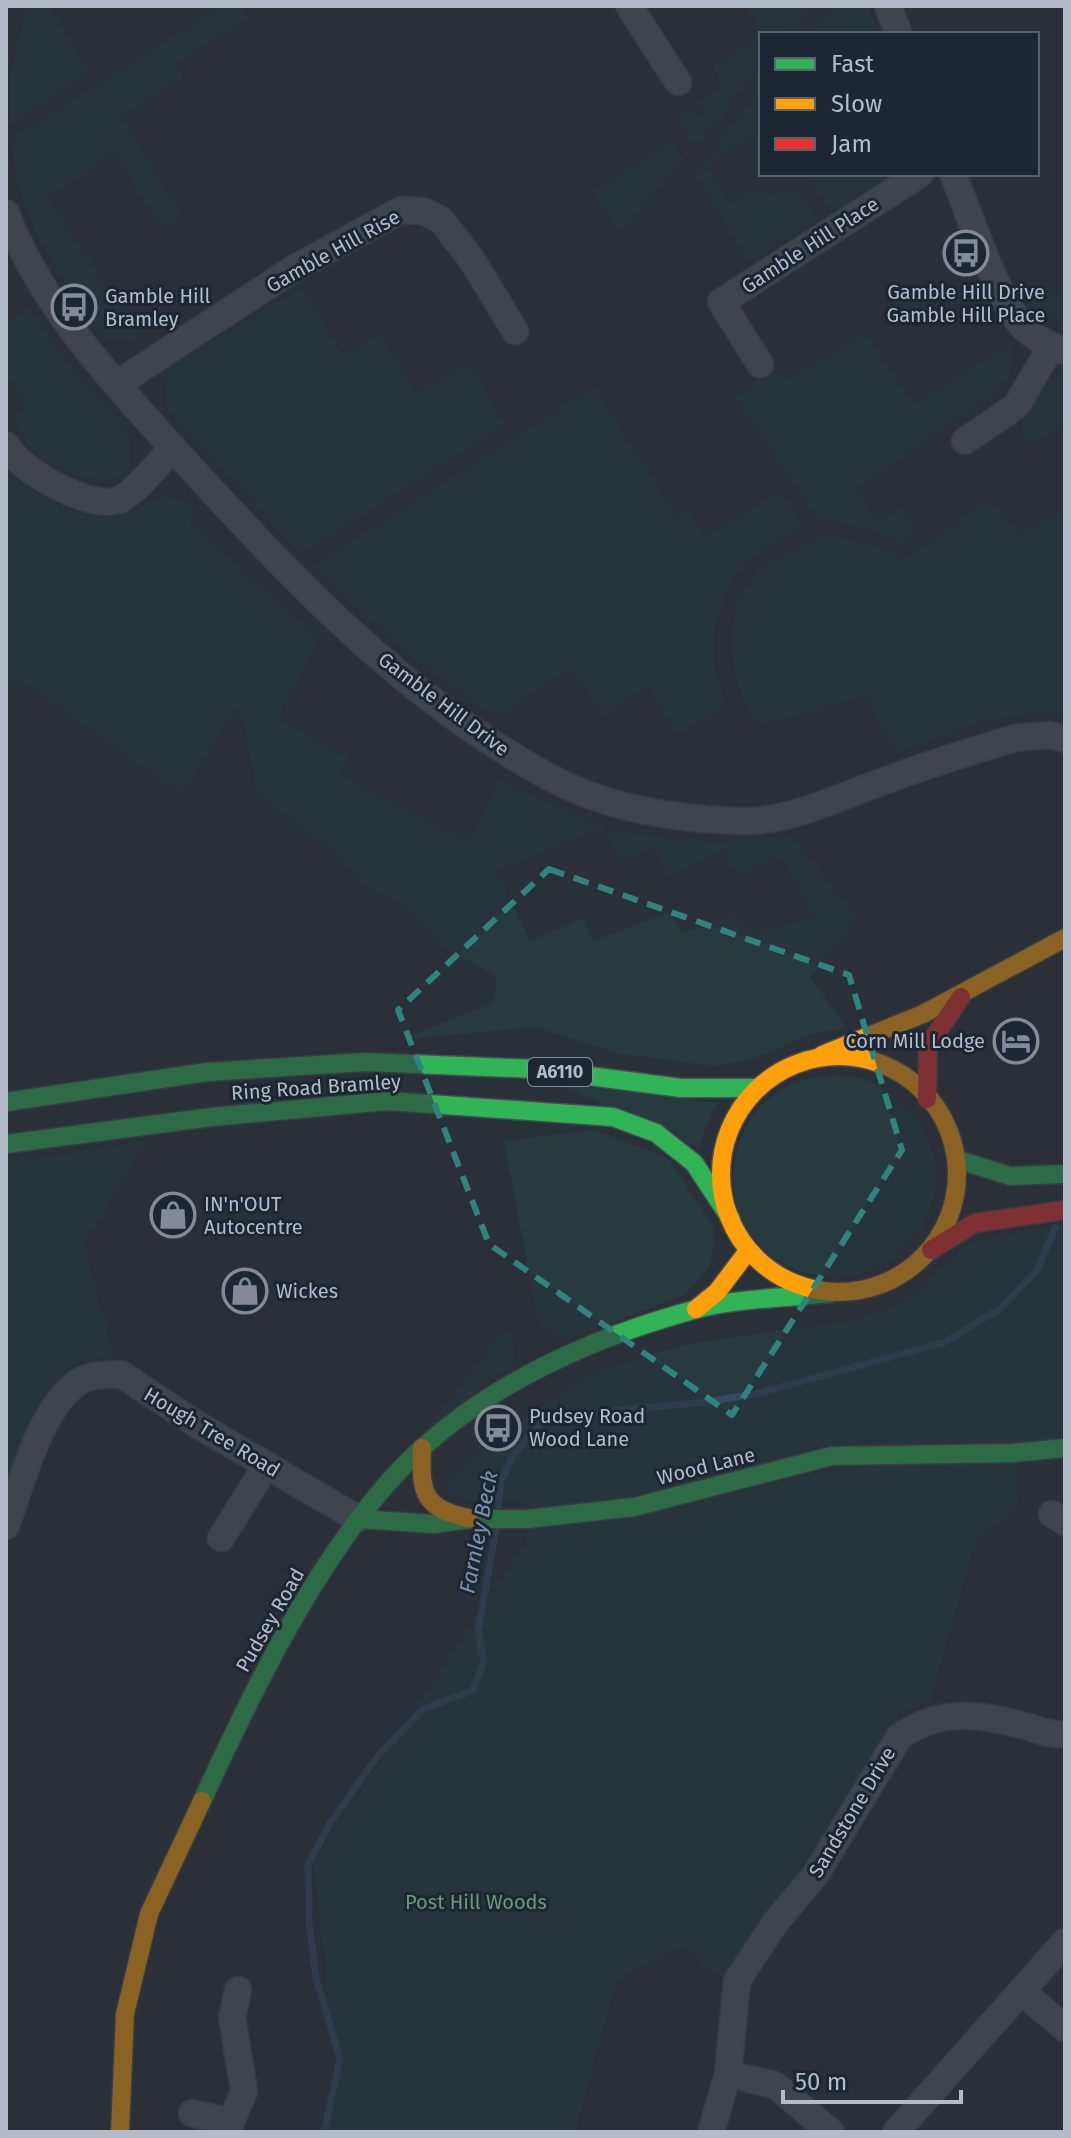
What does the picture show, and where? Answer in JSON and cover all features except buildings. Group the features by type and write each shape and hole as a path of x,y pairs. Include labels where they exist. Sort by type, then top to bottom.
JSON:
{"main road":[{"path":"822,1055 923,1014 1065,938"},
{"path":"927,1099 928,1046 964,993"},
{"name":"A6110","path":"929,1251 956,1204 959,1160 940,1115 914,1085 868,1056 822,1055 754,1088 729,1124 721,1156 731,1219 748,1251 781,1279 831,1293 895,1281 929,1251 975,1223 1065,1210"},
{"name":"Ring Road Bramley","path":"6,1102 207,1072 365,1062 536,1069 681,1088 754,1088"},
{"name":"Ring Road Bramley","path":"6,1144 212,1117 388,1101 613,1117 656,1133 694,1163 731,1219"},
{"path":"959,1160 990,1175 1028,1178 1065,1174"},
{"name":"Pudsey Road","path":"696,1309 717,1292 748,1251"},
{"name":"Pudsey Road","path":"120,2132 125,2014 149,1914 246,1705 358,1519 422,1448 500,1390 545,1365 583,1347 696,1309 831,1293"},
{"path":"422,1448 422,1492 428,1503 449,1516 470,1519"},
{"name":"Wood Lane","path":"358,1519 433,1524 470,1519 528,1519 634,1507 832,1456 1013,1453 1065,1448"}],"street":[{"path":"629,6 678,82"},
{"path":"888,6 898,32"},
{"name":"Gamble Hill Place","path":"760,364 721,302 917,176"},
{"path":"954,176 988,260 1019,323 1058,349 1016,406 965,441"},
{"name":"Gamble Hill Rise","path":"117,384 295,268 401,210 423,211 441,220 472,260 515,331"},
{"name":"Gamble Hill Drive","path":"6,213 20,250 58,313 173,448 287,573 409,682 515,757 561,783 634,810 744,821 786,816 1015,738 1050,735 1065,739"},
{"path":"6,445 35,474 98,502 119,500 173,448"},
{"name":"Hough Tree Road","path":"6,1526 39,1438 64,1392 86,1378 121,1374 147,1394 358,1519"},
{"path":"221,1538 266,1466"},
{"name":"Sandstone Drive","path":"711,2132 728,2074 737,1981 775,1923 816,1874 899,1737 917,1723 953,1713 992,1717 1065,1734"},
{"path":"896,2132 1023,1993 1065,1942"},
{"path":"192,2113 229,2127 244,2091 232,2017 238,1990"},
{"path":"1023,1993 1065,2028"},
{"path":"728,2074 775,2085 831,2132"}],"highlighted area":[{"path":"549,869 849,975 902,1150 732,1415 489,1244 398,1010"}],"green space":[{"path":"27,6 48,6 89,73 11,124 11,72"},
{"path":"222,6 240,6 248,19 175,64 183,78 121,116 183,218 163,230 114,152 48,198 142,342 108,339 58,271 31,221 15,167 12,139"},
{"path":"748,6 811,6 788,32 762,32"},
{"path":"834,6 867,6 877,32 810,32"},
{"path":"759,36 759,67 698,144 693,144 678,118 690,110 697,120 706,114 699,102 723,86 713,67"},
{"path":"759,92 759,129 707,167 729,204 762,184 769,195 793,190 802,196 818,220 750,262 695,174"},
{"path":"672,141 684,159 620,232 593,192"},
{"path":"808,176 890,176 832,212"},
{"path":"1036,281 1042,300 1065,293 1065,324 1034,303 1027,283"},
{"path":"303,287 342,355 380,334 416,394 469,363 505,425 301,554 165,406 169,366"},
{"path":"29,309 82,382 128,431 131,468 118,477 101,480 62,469 29,445 20,430 18,416 28,406 6,372 6,322"},
{"path":"865,333 912,405 1011,343 1010,370 997,392 855,489 878,523 901,509 917,533 900,542 877,532 816,516 735,397 775,367 787,380"},
{"path":"1065,371 1065,431 1060,425 1032,446 1023,431 1022,422 1041,394"},
{"path":"594,387 676,517 689,511 704,537 781,492 803,527 756,554 737,573 719,609 715,629 715,670 728,706 677,734 648,685 604,716 571,667 501,715 491,714 399,645 315,565"},
{"path":"6,471 44,497 89,516 118,516 158,500 183,500 199,516 188,523 319,638 278,717 347,758 339,774 468,842 500,781 605,827 497,872 530,941 582,919 594,941 670,912 683,933 737,913 753,934 815,916 781,856 738,875 723,850 669,877 653,848 620,862 606,831 721,842 791,836 857,919 810,977 847,1028 815,1033 749,1060 715,1066 620,1054 535,1027 398,1040 494,1003 497,977 444,947 400,904 363,885 335,851 308,836 256,787 246,730 236,707 182,795 19,679 6,688"},
{"path":"990,499 1019,535 1065,509 1065,717 1021,715 1000,718 897,753 866,697 756,726 739,685 732,641 740,600 752,581 769,564 823,534 880,547 905,560"},
{"path":"834,1075 872,1083 890,1092 905,1105 918,1120 927,1138 935,1176 927,1214 918,1232 905,1247 890,1260 872,1269 834,1277 796,1269 778,1260 763,1247 750,1232 741,1214 733,1176 741,1138 750,1120 763,1105 778,1092 796,1083"},
{"path":"557,1083 718,1103 705,1128 700,1148"},
{"path":"594,1130 668,1158 713,1226 714,1245 710,1266 685,1295 570,1338 549,1330 536,1311 504,1141"},
{"path":"147,1141 84,1243 113,1356 75,1364 49,1392 6,1484 6,1162"},
{"name":"Post Hill Woods","path":"1065,1224 1065,1448 1013,1454 1018,1505 974,1546 930,1699 911,1706 900,1718 899,1737 737,1981 718,1975 684,1947 616,1980 575,2132 324,2132 336,2058 314,1862 526,1543 523,1499 481,1502 461,1498 444,1488 455,1473 560,1393 598,1370 688,1344 850,1320 877,1312 900,1303 922,1287 971,1241"},
{"path":"505,1329 515,1344 513,1360 506,1369 421,1436"}],"waterway":[{"name":"Farnley Beck","path":"498,1509 501,1482 512,1457 540,1424 577,1414 707,1402 760,1393 945,1342 1001,1308 1037,1270 1055,1228"},
{"name":"Farnley Beck","path":"324,2132 340,2058 316,1978 309,1923 308,1865 330,1823 377,1757 424,1709 473,1690 484,1661 478,1631 496,1529"}],"traffic: fast":[{"path":"6,1102 207,1072 365,1062 536,1069 681,1088 754,1088"},
{"path":"6,1144 212,1117 388,1101 613,1117 656,1133 694,1163 731,1219"},
{"path":"959,1160 1010,1176 1065,1174"},
{"path":"202,1801 270,1662 325,1568 387,1484 450,1424 515,1382 620,1333 709,1306 831,1293"},
{"path":"358,1519 433,1524 470,1519 528,1519 634,1507 832,1456 1013,1453 1065,1448"}],"traffic: slow":[{"path":"822,1055 923,1014 1065,938"},
{"path":"839,1056 884,1065 922,1091 948,1129 957,1174 948,1219 922,1257 884,1283 839,1292 794,1283 756,1257 730,1219 721,1174 730,1129 756,1091 794,1065 839,1056"},
{"path":"696,1309 717,1292 748,1251"},
{"path":"422,1448 422,1476 428,1496 442,1509 469,1518"},
{"path":"120,2132 125,2014 149,1914 202,1801"}],"traffic: jam":[{"path":"927,1099 928,1046 961,997"},
{"path":"931,1250 975,1223 1065,1210"}],"place":[{"name":"Gamble Hill Drive Gamble Hill Place","path":"966,253"},
{"name":"Gamble Hill Bramley","path":"74,307"},
{"name":"Corn Mill Lodge","path":"1016,1041"},
{"name":"IN'n'OUT Autocentre","path":"173,1215"},
{"name":"Wickes","path":"245,1291"},
{"name":"Pudsey Road Wood Lane","path":"498,1428"}]}
